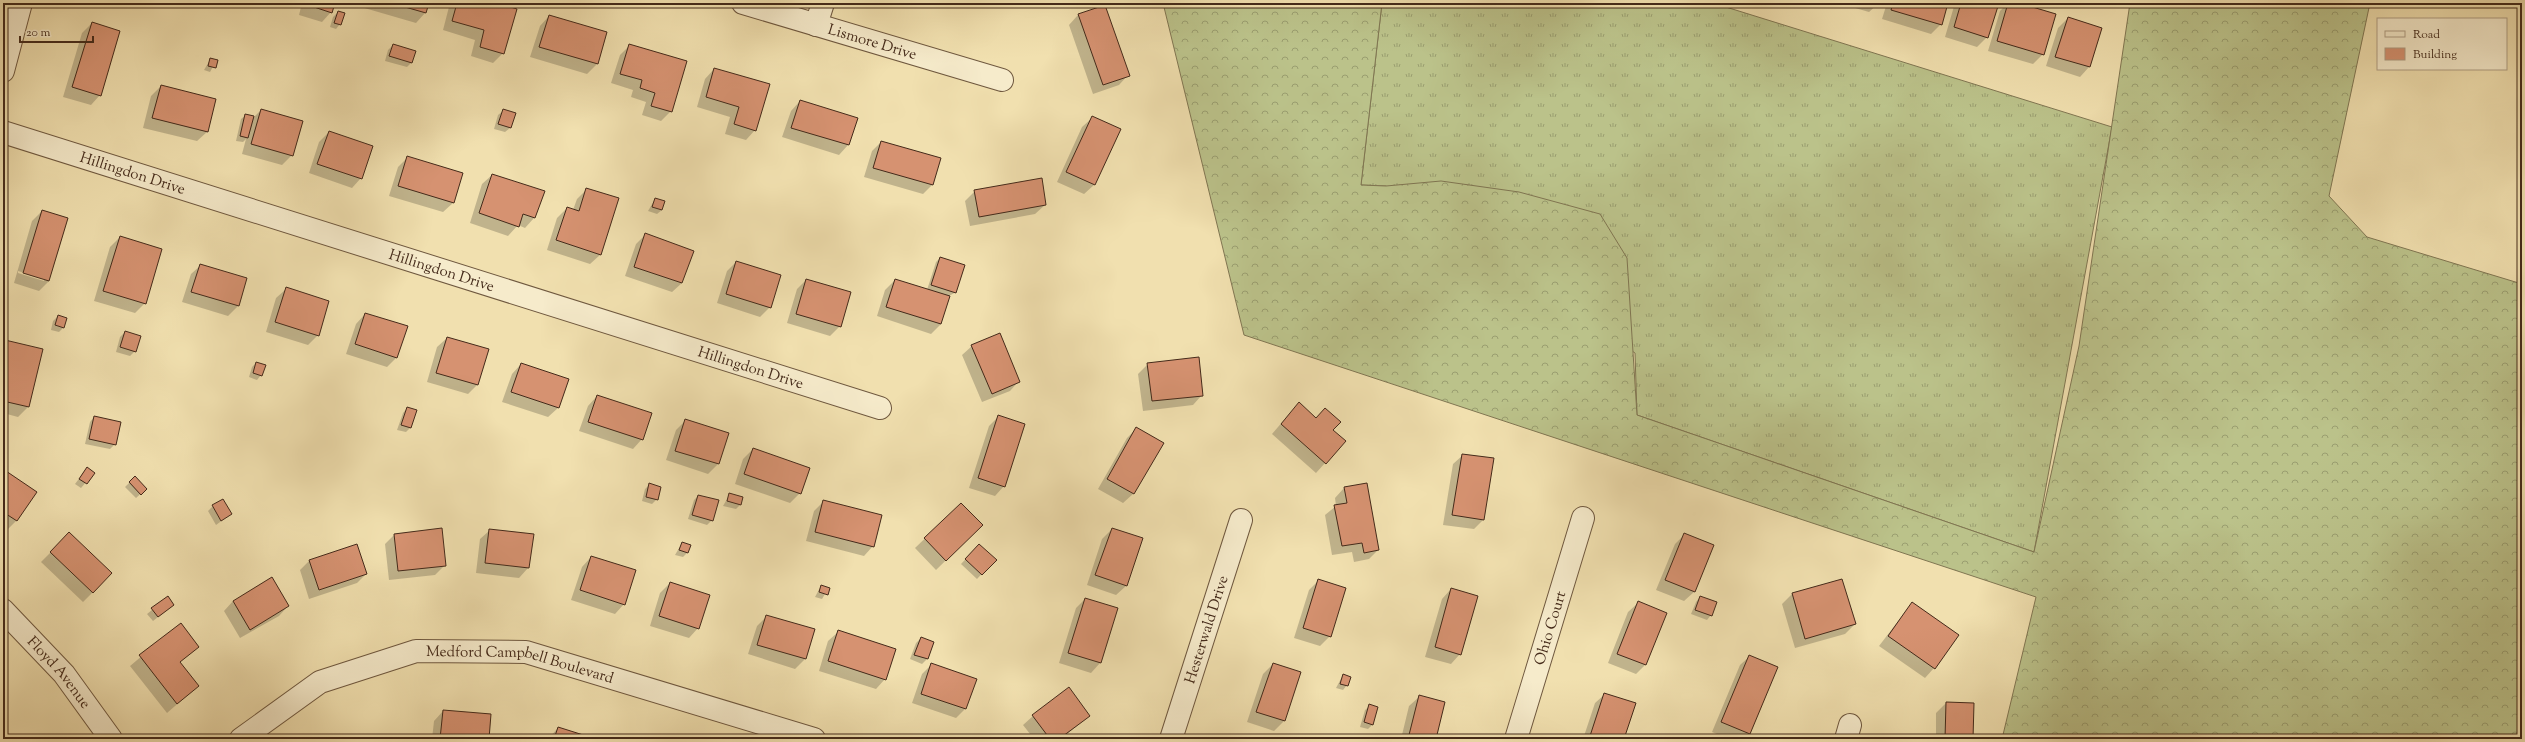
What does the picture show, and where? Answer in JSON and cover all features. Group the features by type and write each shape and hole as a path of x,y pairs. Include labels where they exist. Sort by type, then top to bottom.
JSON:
{"street":[{"path":"3,71 22,3"},
{"name":"Lismore Drive","path":"743,3 1002,80"},
{"path":"816,24 823,3"},
{"name":"Hillingdon Drive","path":"3,132 880,408"},
{"name":"Ohio Court","path":"1516,739 1583,518"},
{"name":"Hesterwald Drive","path":"1171,739 1241,520"},
{"name":"Floyd Avenue","path":"3,610 64,674 111,739"},
{"name":"Medford Campbell Boulevard","path":"241,739 320,682 416,651 526,652 814,739"}],"green space":[{"path":"1163,3 1382,3 1361,185 1386,186 1441,181 1519,192 1600,214 1627,258 1637,415 2034,552 2079,346 2130,3 2370,3 2329,196 2367,237 2522,284 2522,739 2002,739 2036,597 1244,335"},
{"path":"1382,3 1713,3 2112,127 2034,552 1637,415 1635,353 1386,186 1361,185"}],"building":[{"path":"308,3 335,3 332,13 308,5"},
{"path":"391,3 429,3 426,13"},
{"path":"457,3 498,3 517,9 504,54 480,47 484,30 452,21"},
{"path":"1893,3 1948,3 1942,25 1891,10"},
{"path":"1961,3 1999,3 1988,38 1954,27"},
{"path":"2008,3 2019,3 2056,14 2044,55 1997,41"},
{"path":"1105,5 1130,76 1103,85 1078,14"},
{"path":"338,11 345,13 341,25 334,23"},
{"path":"549,15 607,32 598,64 539,47"},
{"path":"2068,17 2102,28 2090,67 2055,57"},
{"path":"92,22 120,31 101,96 72,87"},
{"path":"393,44 416,51 412,63 389,56"},
{"path":"629,44 687,61 672,112 651,106 655,93 640,88 642,80 620,74"},
{"path":"210,58 218,60 216,68 208,66"},
{"path":"714,68 770,84 756,131 734,124 739,107 706,97"},
{"path":"161,85 216,99 208,132 152,118"},
{"path":"800,100 858,118 849,145 791,128"},
{"path":"261,109 303,121 293,156 251,144"},
{"path":"503,109 516,113 511,128 498,124"},
{"path":"245,114 254,116 248,138 240,136"},
{"path":"1092,116 1121,129 1095,185 1066,172"},
{"path":"329,131 373,146 362,179 317,164"},
{"path":"881,141 941,158 933,185 873,168"},
{"path":"407,156 463,173 454,203 398,186"},
{"path":"492,174 545,191 535,218 523,214 519,227 479,213"},
{"path":"1042,178 1046,205 979,217 974,190"},
{"path":"586,188 619,198 601,255 556,240 567,207 579,211"},
{"path":"655,198 665,201 662,210 652,207"},
{"path":"42,210 68,218 49,281 23,273"},
{"path":"645,233 694,251 682,283 634,267"},
{"path":"120,236 162,249 146,304 103,291"},
{"path":"940,257 965,265 956,293 931,285"},
{"path":"736,261 781,275 771,308 726,294"},
{"path":"200,264 247,278 239,306 191,292"},
{"path":"806,279 851,292 841,327 796,314"},
{"path":"895,279 950,296 941,324 886,307"},
{"path":"286,287 329,301 319,336 275,322"},
{"path":"365,313 408,326 397,358 355,344"},
{"path":"58,315 67,318 64,328 55,325"},
{"path":"125,331 141,336 136,352 120,347"},
{"path":"1000,333 1020,382 992,394 971,345"},
{"path":"447,337 489,349 478,385 436,373"},
{"path":"5,340 43,349 29,407 3,401 3,350"},
{"path":"1199,357 1203,396 1152,401 1147,363"},
{"path":"256,362 266,365 262,376 253,373"},
{"path":"521,363 569,379 559,408 511,392"},
{"path":"597,395 652,413 643,440 588,422"},
{"path":"1299,402 1316,418 1325,408 1341,422 1333,430 1346,441 1326,464 1281,424"},
{"path":"407,407 417,410 411,428 401,425"},
{"path":"998,415 1025,424 1005,487 978,478"},
{"path":"94,416 121,422 116,445 89,439"},
{"path":"685,419 729,433 719,464 675,451"},
{"path":"1136,427 1164,443 1134,494 1107,479"},
{"path":"753,448 810,468 801,494 744,474"},
{"path":"1462,454 1494,458 1484,520 1452,515"},
{"path":"87,467 95,473 87,484 79,479"},
{"path":"3,469 37,492 17,521 3,512"},
{"path":"135,476 147,489 141,495 129,482"},
{"path":"649,483 661,487 658,500 646,497"},
{"path":"1367,483 1379,550 1364,553 1362,543 1342,546 1334,505 1347,503 1344,487"},
{"path":"729,493 743,497 741,505 727,501"},
{"path":"698,495 719,500 713,521 692,515"},
{"path":"223,499 232,514 221,521 212,505"},
{"path":"823,500 882,515 874,547 815,532"},
{"path":"961,503 983,525 946,561 924,538"},
{"path":"442,528 446,566 398,571 394,534"},
{"path":"1112,528 1143,538 1127,586 1095,575"},
{"path":"489,529 534,534 529,568 485,563"},
{"path":"69,532 112,573 93,593 50,552"},
{"path":"1684,533 1714,545 1695,592 1665,580"},
{"path":"682,542 691,545 688,553 679,550"},
{"path":"357,544 367,574 319,590 309,560"},
{"path":"979,544 997,560 982,575 965,559"},
{"path":"591,556 636,570 625,605 580,590"},
{"path":"272,577 289,606 250,630 233,601"},
{"path":"1318,579 1346,588 1331,637 1303,628"},
{"path":"1842,579 1856,624 1805,639 1792,593"},
{"path":"670,582 710,595 699,629 659,616"},
{"path":"821,585 830,588 828,595 819,592"},
{"path":"1451,588 1478,596 1461,655 1435,647"},
{"path":"168,596 174,605 158,617 151,608"},
{"path":"1700,596 1717,602 1712,616 1695,610"},
{"path":"1085,598 1118,608 1101,663 1068,653"},
{"path":"1638,601 1667,613 1646,665 1617,654"},
{"path":"1912,602 1959,635 1935,669 1888,636"},
{"path":"766,615 815,629 806,659 757,645"},
{"path":"181,623 199,647 180,662 199,686 177,704 139,655"},
{"path":"838,630 896,649 886,680 828,661"},
{"path":"921,637 934,642 928,659 914,655"},
{"path":"1749,655 1778,667 1750,734 1721,722"},
{"path":"931,663 977,679 966,709 921,694"},
{"path":"1273,663 1301,672 1285,721 1256,712"},
{"path":"1343,674 1351,677 1348,686 1340,684"},
{"path":"1069,687 1090,716 1059,739 1050,739 1032,715"},
{"path":"1604,693 1636,703 1624,739 1599,739 1590,736"},
{"path":"1419,695 1445,702 1436,739 1408,739"},
{"path":"1946,702 1974,703 1973,739 1945,739"},
{"path":"1369,704 1378,707 1373,725 1364,722"},
{"path":"443,710 491,714 489,739 440,739"},
{"path":"558,727 596,739 554,739"}]}
